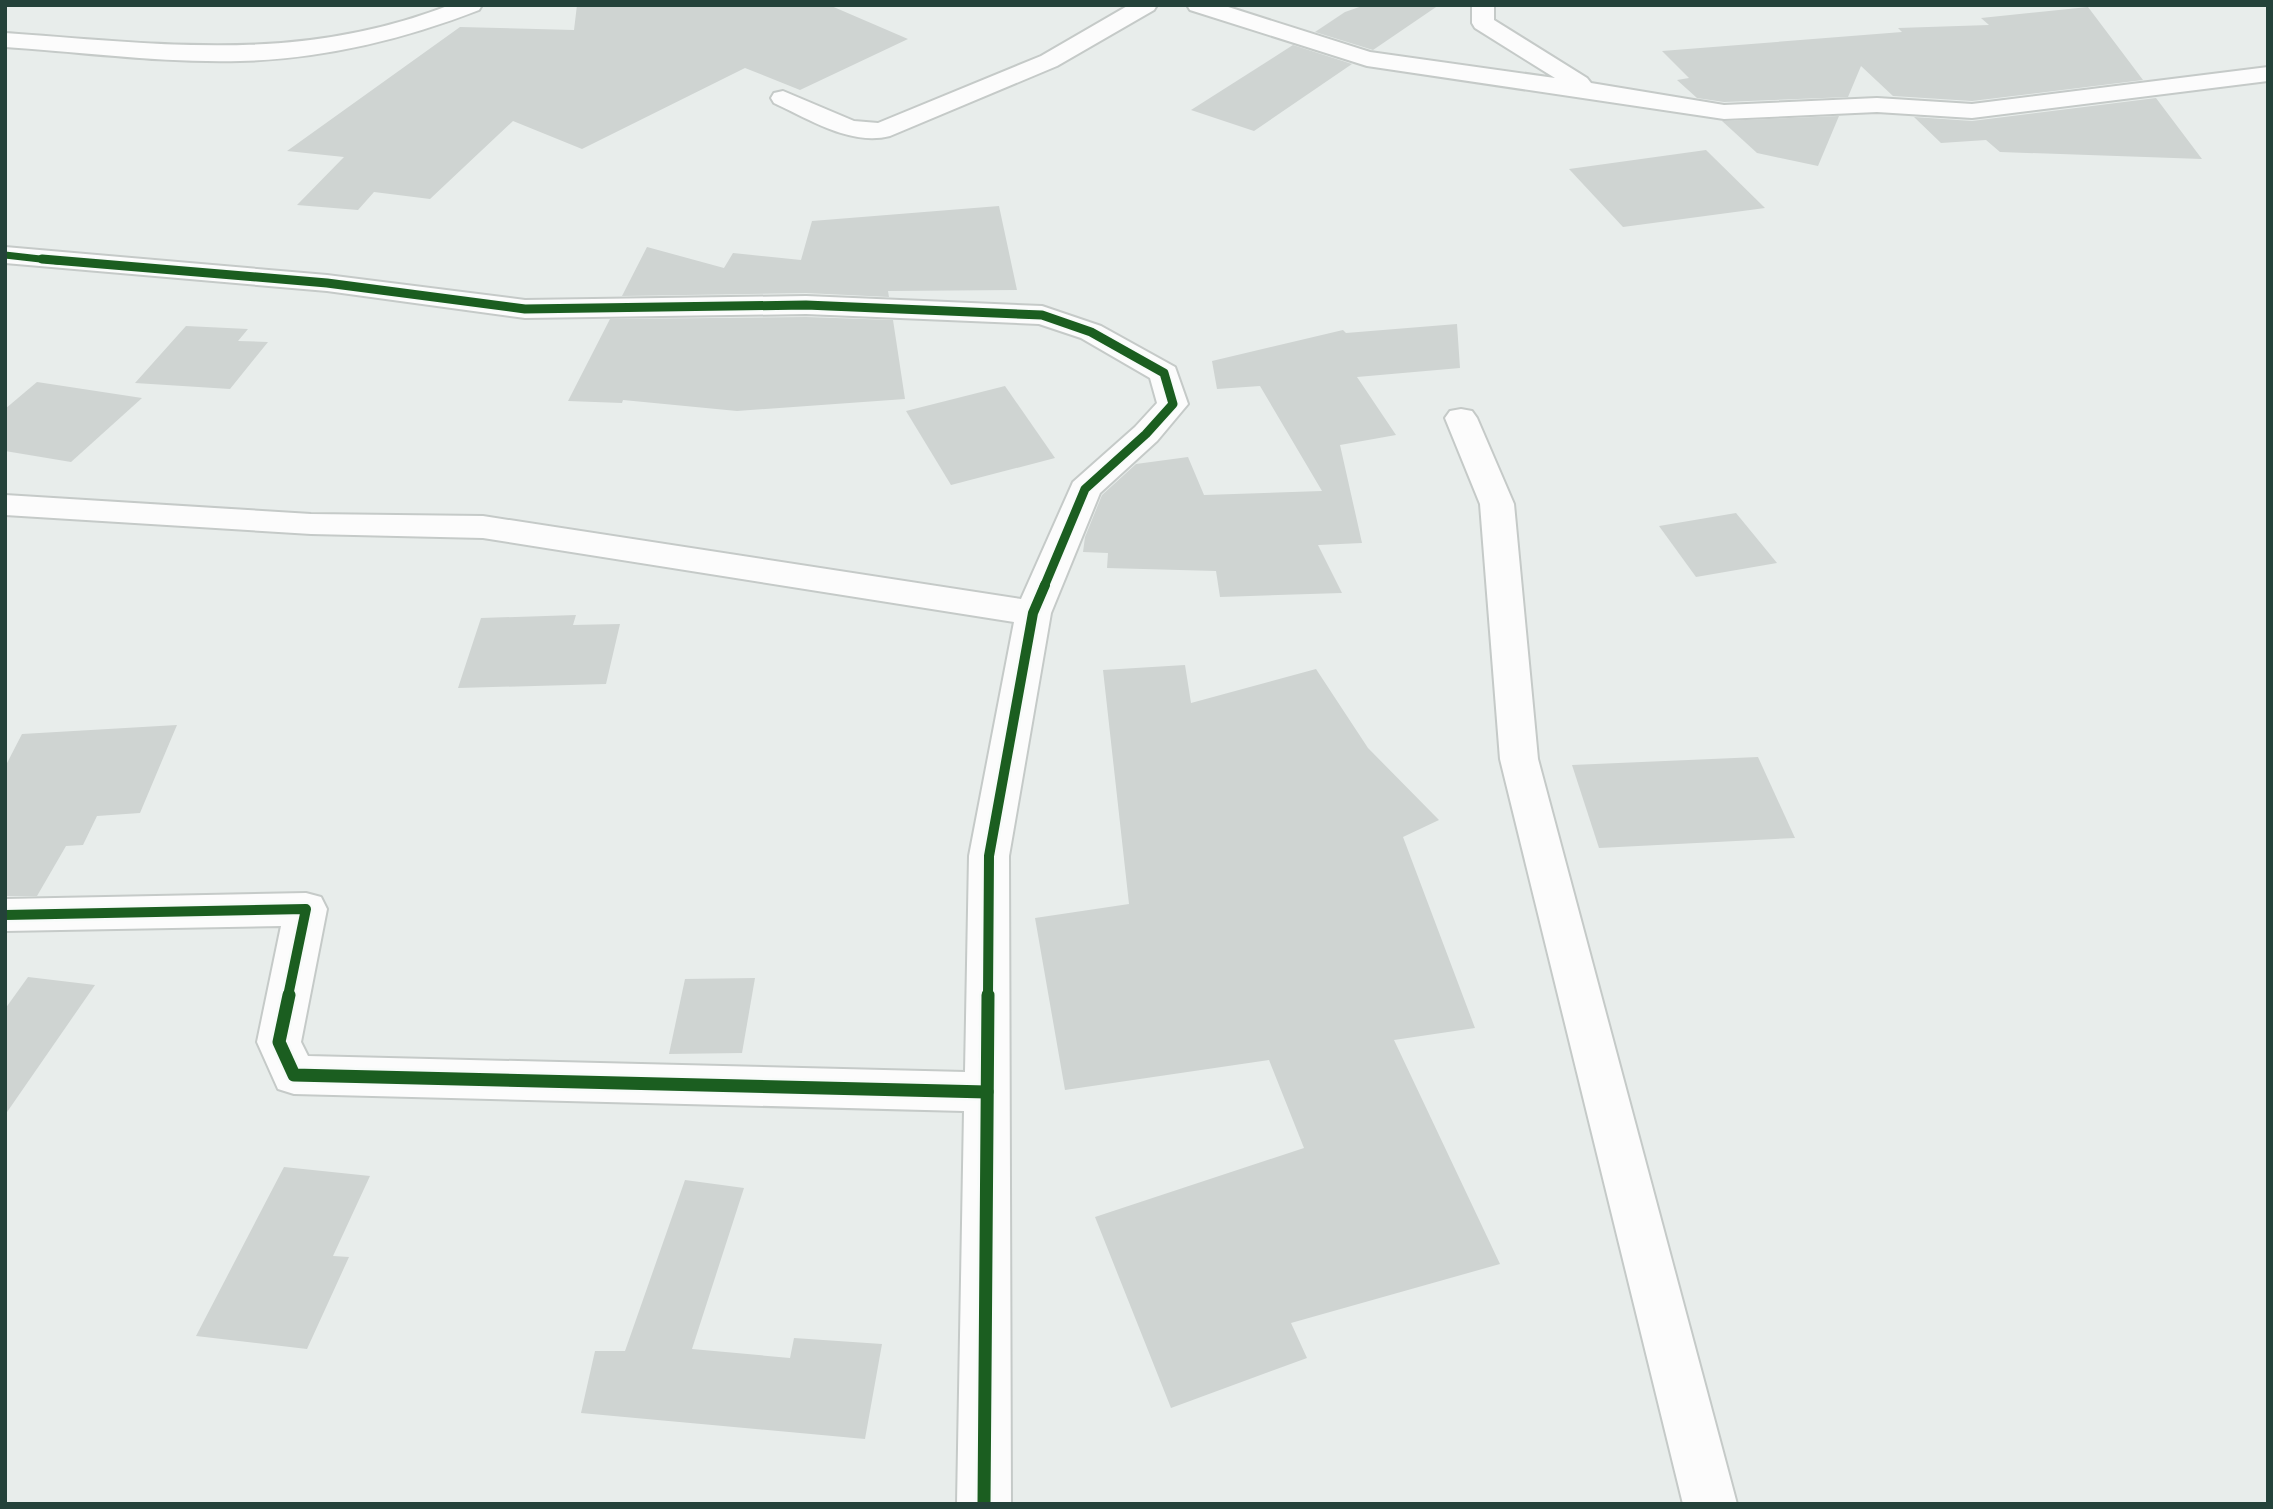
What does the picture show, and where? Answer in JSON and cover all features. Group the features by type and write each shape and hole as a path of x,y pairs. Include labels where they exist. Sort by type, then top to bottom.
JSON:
{"street":[{"path":"5,40 206,54 285,52 351,41 429,23 471,5"},
{"path":"783,98 849,128 881,131 1049,61 1146,5"},
{"path":"1198,5 1367,59 1724,112 1877,105 1972,111 2268,74"},
{"path":"1483,5 1483,23 1589,90"},
{"path":"5,255 327,284 525,309 820,306 1042,315 1091,332 1164,373 1173,404 1146,434 1085,489 1033,613 989,856 984,1504"},
{"path":"5,268 85,264"},
{"path":"1461,418 1497,504 1519,759 1710,1504"},
{"path":"5,505 311,524 483,527 1033,613"},
{"path":"5,915 306,909 279,1042 294,1075 987,1092"}],"building":[{"path":"577,5 829,5 908,39 800,90 745,68 582,149 513,121 430,199 374,192 358,210 297,205 344,157 287,151 460,27 574,30"},
{"path":"1365,5 1439,5 1373,50 1315,32 1345,12"},
{"path":"2088,7 2143,80 1972,101 1893,96 1861,66 1848,97 1724,102 1697,98 1677,80 1689,78 1662,51 1902,32 1898,28 1989,25 1981,18"},
{"path":"1293,45 1352,64 1254,131 1191,110"},
{"path":"2156,98 2202,159 2000,152 1986,140 1941,143 1914,117 1972,121"},
{"path":"1839,116 1818,166 1757,153 1722,121"},
{"path":"1706,150 1765,208 1623,227 1569,169"},
{"path":"999,206 1017,290 888,291 889,297 806,293 622,296 647,247 724,268 733,253 801,260 812,221"},
{"path":"806,317 893,320 905,399 737,411 623,400 622,403 568,401 610,319"},
{"path":"1457,324 1460,368 1357,377 1396,435 1340,445 1362,543 1318,545 1342,593 1220,597 1216,571 1107,568 1108,553 1083,552 1085,537 1102,495 1136,464 1188,457 1204,495 1322,491 1260,386 1217,389 1212,361 1343,330 1346,333"},
{"path":"186,326 248,329 238,341 268,342 230,389 135,383"},
{"path":"37,382 142,398 71,462 5,451 5,409"},
{"path":"1005,386 1055,458 951,485 906,411"},
{"path":"1736,513 1777,563 1696,577 1659,526"},
{"path":"576,615 573,625 620,624 606,684 458,688 481,618"},
{"path":"1185,665 1191,703 1316,669 1368,748 1439,820 1403,837 1475,1028 1394,1040 1500,1264 1291,1323 1307,1358 1171,1408 1095,1217 1304,1148 1269,1060 1065,1090 1035,918 1129,904 1103,670"},
{"path":"177,725 140,813 97,816 83,845 66,846 37,896 5,896 5,767 22,734"},
{"path":"1758,757 1795,838 1599,848 1572,765"},
{"path":"28,977 95,985 5,1115 5,1009"},
{"path":"755,978 742,1053 669,1054 685,979"},
{"path":"284,1167 370,1176 333,1256 349,1257 307,1349 196,1336"},
{"path":"685,1180 744,1188 692,1349 790,1358 794,1338 882,1344 865,1439 581,1413 595,1351 625,1351"}],"cycle path":[{"path":"5,255 327,283 525,309 806,305 1042,315 1091,332 1164,373 1173,404 1146,434 1085,489 1033,613 989,856 984,1504"},
{"path":"5,915 306,909 279,1042 294,1075 987,1092"}]}
